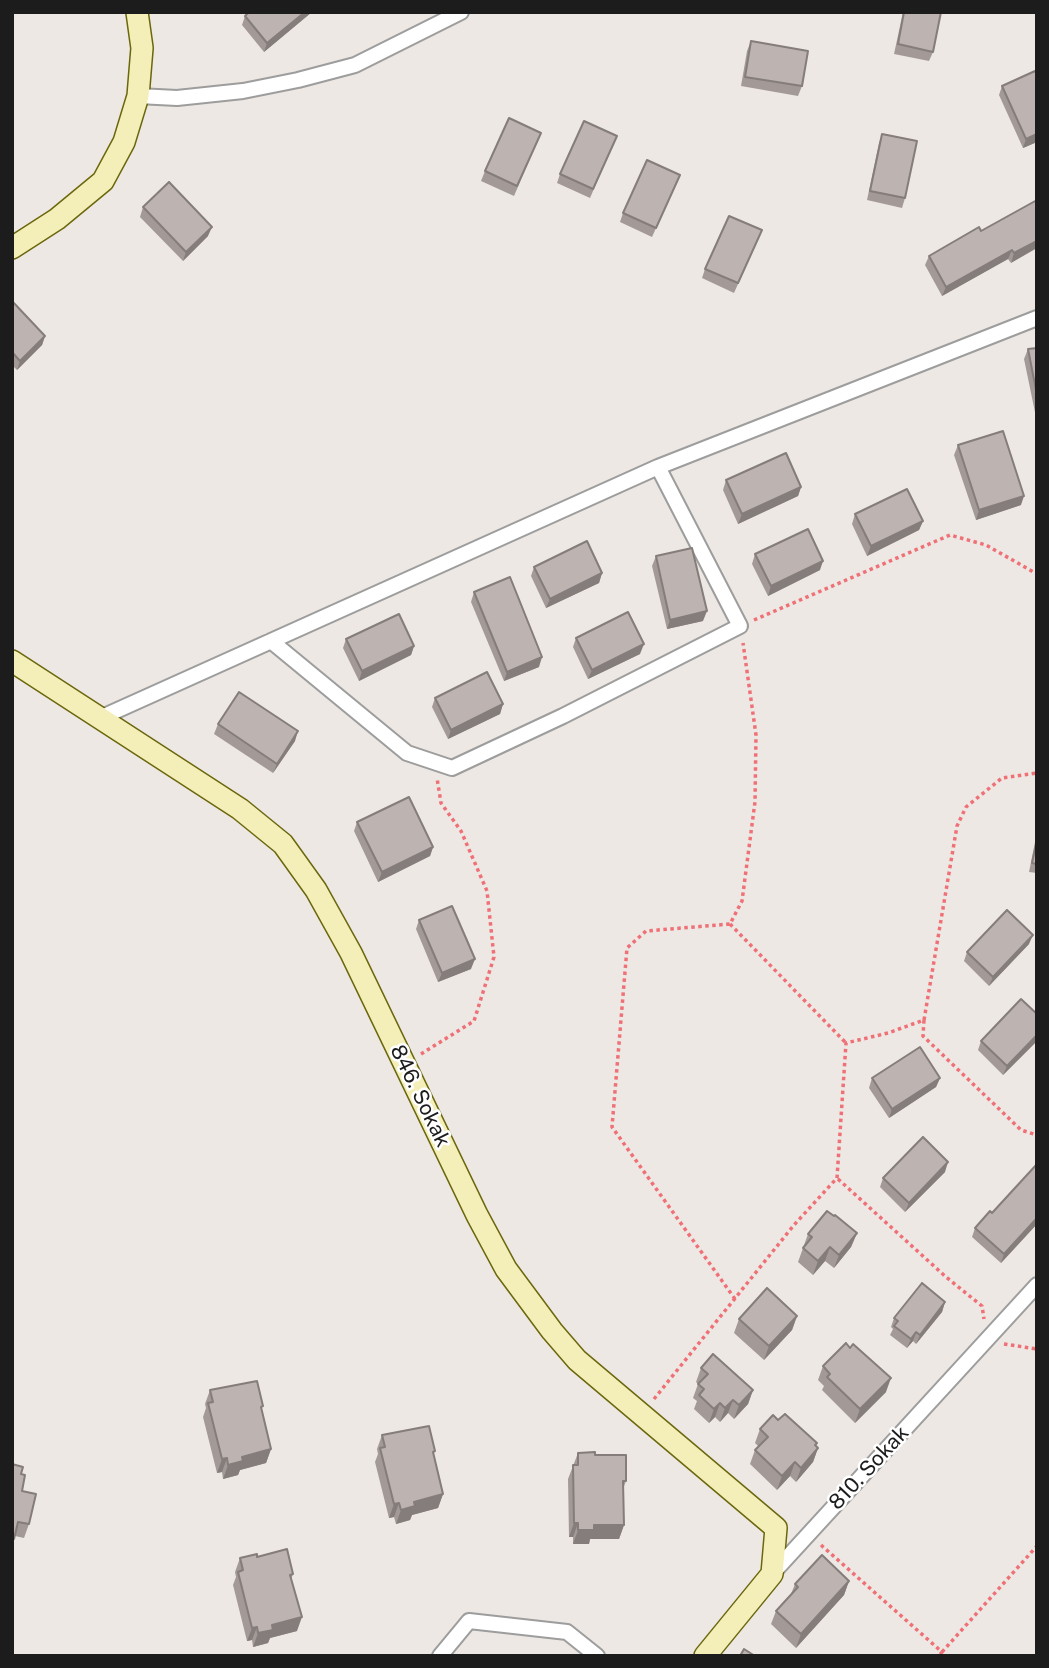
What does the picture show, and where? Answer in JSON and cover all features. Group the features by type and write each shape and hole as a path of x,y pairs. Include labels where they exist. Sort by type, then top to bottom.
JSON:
{"street":[{"path":"12,248 57,219 103,181 124,142 138,96 142,48 137,12"},
{"path":"138,96 167,99 243,91 309,77 355,65 461,12"},
{"path":"100,718 658,467 1037,318"},
{"path":"271,641 407,753 452,768 563,716 740,626 658,467"},
{"name":"846. Sokak","path":"12,661 240,809 283,844 316,890 351,953 480,1222 506,1269 577,1360 776,1528 772,1574"},
{"name":"810. Sokak","path":"705,1656 772,1574 1037,1284"},
{"path":"440,1656 469,1621 567,1632 597,1656"}],"path":[{"path":"730,924 742,901 755,802 756,735 740,626 950,535 986,545 1037,574"},
{"path":"405,1065 474,1021 494,957 487,891 460,831 440,803 435,762"},
{"path":"1037,773 1002,778 966,807 957,826 923,1037 1021,1130 1037,1135"},
{"path":"642,1414 794,1225 837,1178 846,1043 730,924"},
{"path":"730,924 646,931 627,948 612,1127 734,1299"},
{"path":"846,1043 888,1033 924,1020"},
{"path":"837,1178 982,1306 987,1341 1037,1349"},
{"path":"809,1534 940,1654 1037,1546"}],"building":[{"path":"249,12 305,12 267,43 245,16"},
{"path":"904,12 941,12 933,52 898,44"},
{"path":"751,41 808,51 802,86 745,77"},
{"path":"1035,71 1037,134 1026,139 1002,86"},
{"path":"509,118 541,133 517,186 485,171"},
{"path":"584,121 617,136 593,189 560,174"},
{"path":"882,134 917,141 905,198 870,191"},
{"path":"647,160 680,175 656,228 623,213"},
{"path":"169,182 212,227 186,252 143,207"},
{"path":"1037,200 1037,241 1014,253 1012,250 946,287 929,256 979,227 981,231"},
{"path":"729,216 762,230 738,283 705,269"},
{"path":"12,301 45,336 20,361 12,352"},
{"path":"1037,348 1037,395 1028,349"},
{"path":"1003,431 1024,496 979,510 958,445"},
{"path":"786,453 801,487 742,514 726,480"},
{"path":"907,489 923,521 871,546 855,514"},
{"path":"808,529 823,561 771,586 755,554"},
{"path":"587,541 602,573 550,599 534,567"},
{"path":"692,548 707,611 670,620 656,556"},
{"path":"510,577 542,657 507,672 474,592"},
{"path":"628,612 644,644 592,670 576,638"},
{"path":"399,614 414,646 362,671 346,639"},
{"path":"487,672 503,704 451,730 435,698"},
{"path":"239,692 298,731 277,764 218,724"},
{"path":"409,797 433,847 382,872 357,822"},
{"path":"1037,840 1037,864 1032,863"},
{"path":"452,906 475,959 442,973 419,920"},
{"path":"1007,910 1033,935 993,977 967,952"},
{"path":"1021,999 1037,1014 1037,1035 1007,1066 981,1041"},
{"path":"920,1047 940,1078 892,1109 872,1078"},
{"path":"923,1137 948,1162 909,1203 883,1178"},
{"path":"1037,1164 1037,1218 1004,1254 975,1228"},
{"path":"827,1211 857,1233 839,1255 830,1247 818,1261 803,1248 812,1237 808,1234"},
{"path":"922,1283 945,1302 920,1335 916,1332 911,1339 894,1326 898,1321 894,1318"},
{"path":"767,1288 797,1316 769,1346 739,1319"},
{"path":"846,1343 850,1348 853,1344 891,1378 860,1409 827,1377 830,1374 823,1366"},
{"path":"713,1354 753,1390 739,1405 733,1400 725,1408 720,1403 714,1409 699,1395 704,1389 698,1384 708,1374 701,1368"},
{"path":"257,1381 271,1449 242,1457 243,1461 228,1465 227,1458 222,1459 208,1403 213,1402 210,1390"},
{"path":"785,1414 817,1443 815,1445 818,1448 801,1468 795,1462 782,1476 755,1450 768,1437 760,1429 773,1415 778,1420"},
{"path":"429,1426 443,1494 414,1502 415,1506 401,1510 399,1503 394,1504 380,1448 385,1447 382,1435"},
{"path":"595,1452 595,1455 626,1455 626,1481 623,1481 624,1525 594,1525 594,1530 578,1530 578,1523 574,1523 573,1465 578,1465 578,1453"},
{"path":"12,1464 23,1467 21,1474 25,1475 22,1491 36,1494 29,1524 18,1522 14,1539 12,1538"},
{"path":"287,1549 293,1574 290,1575 302,1617 272,1625 273,1630 258,1633 257,1627 252,1628 238,1572 243,1570 240,1558 257,1554 257,1557"},
{"path":"822,1555 849,1581 801,1634 776,1611 798,1587 795,1584"},
{"path":"744,1649 755,1656 740,1656"}]}
